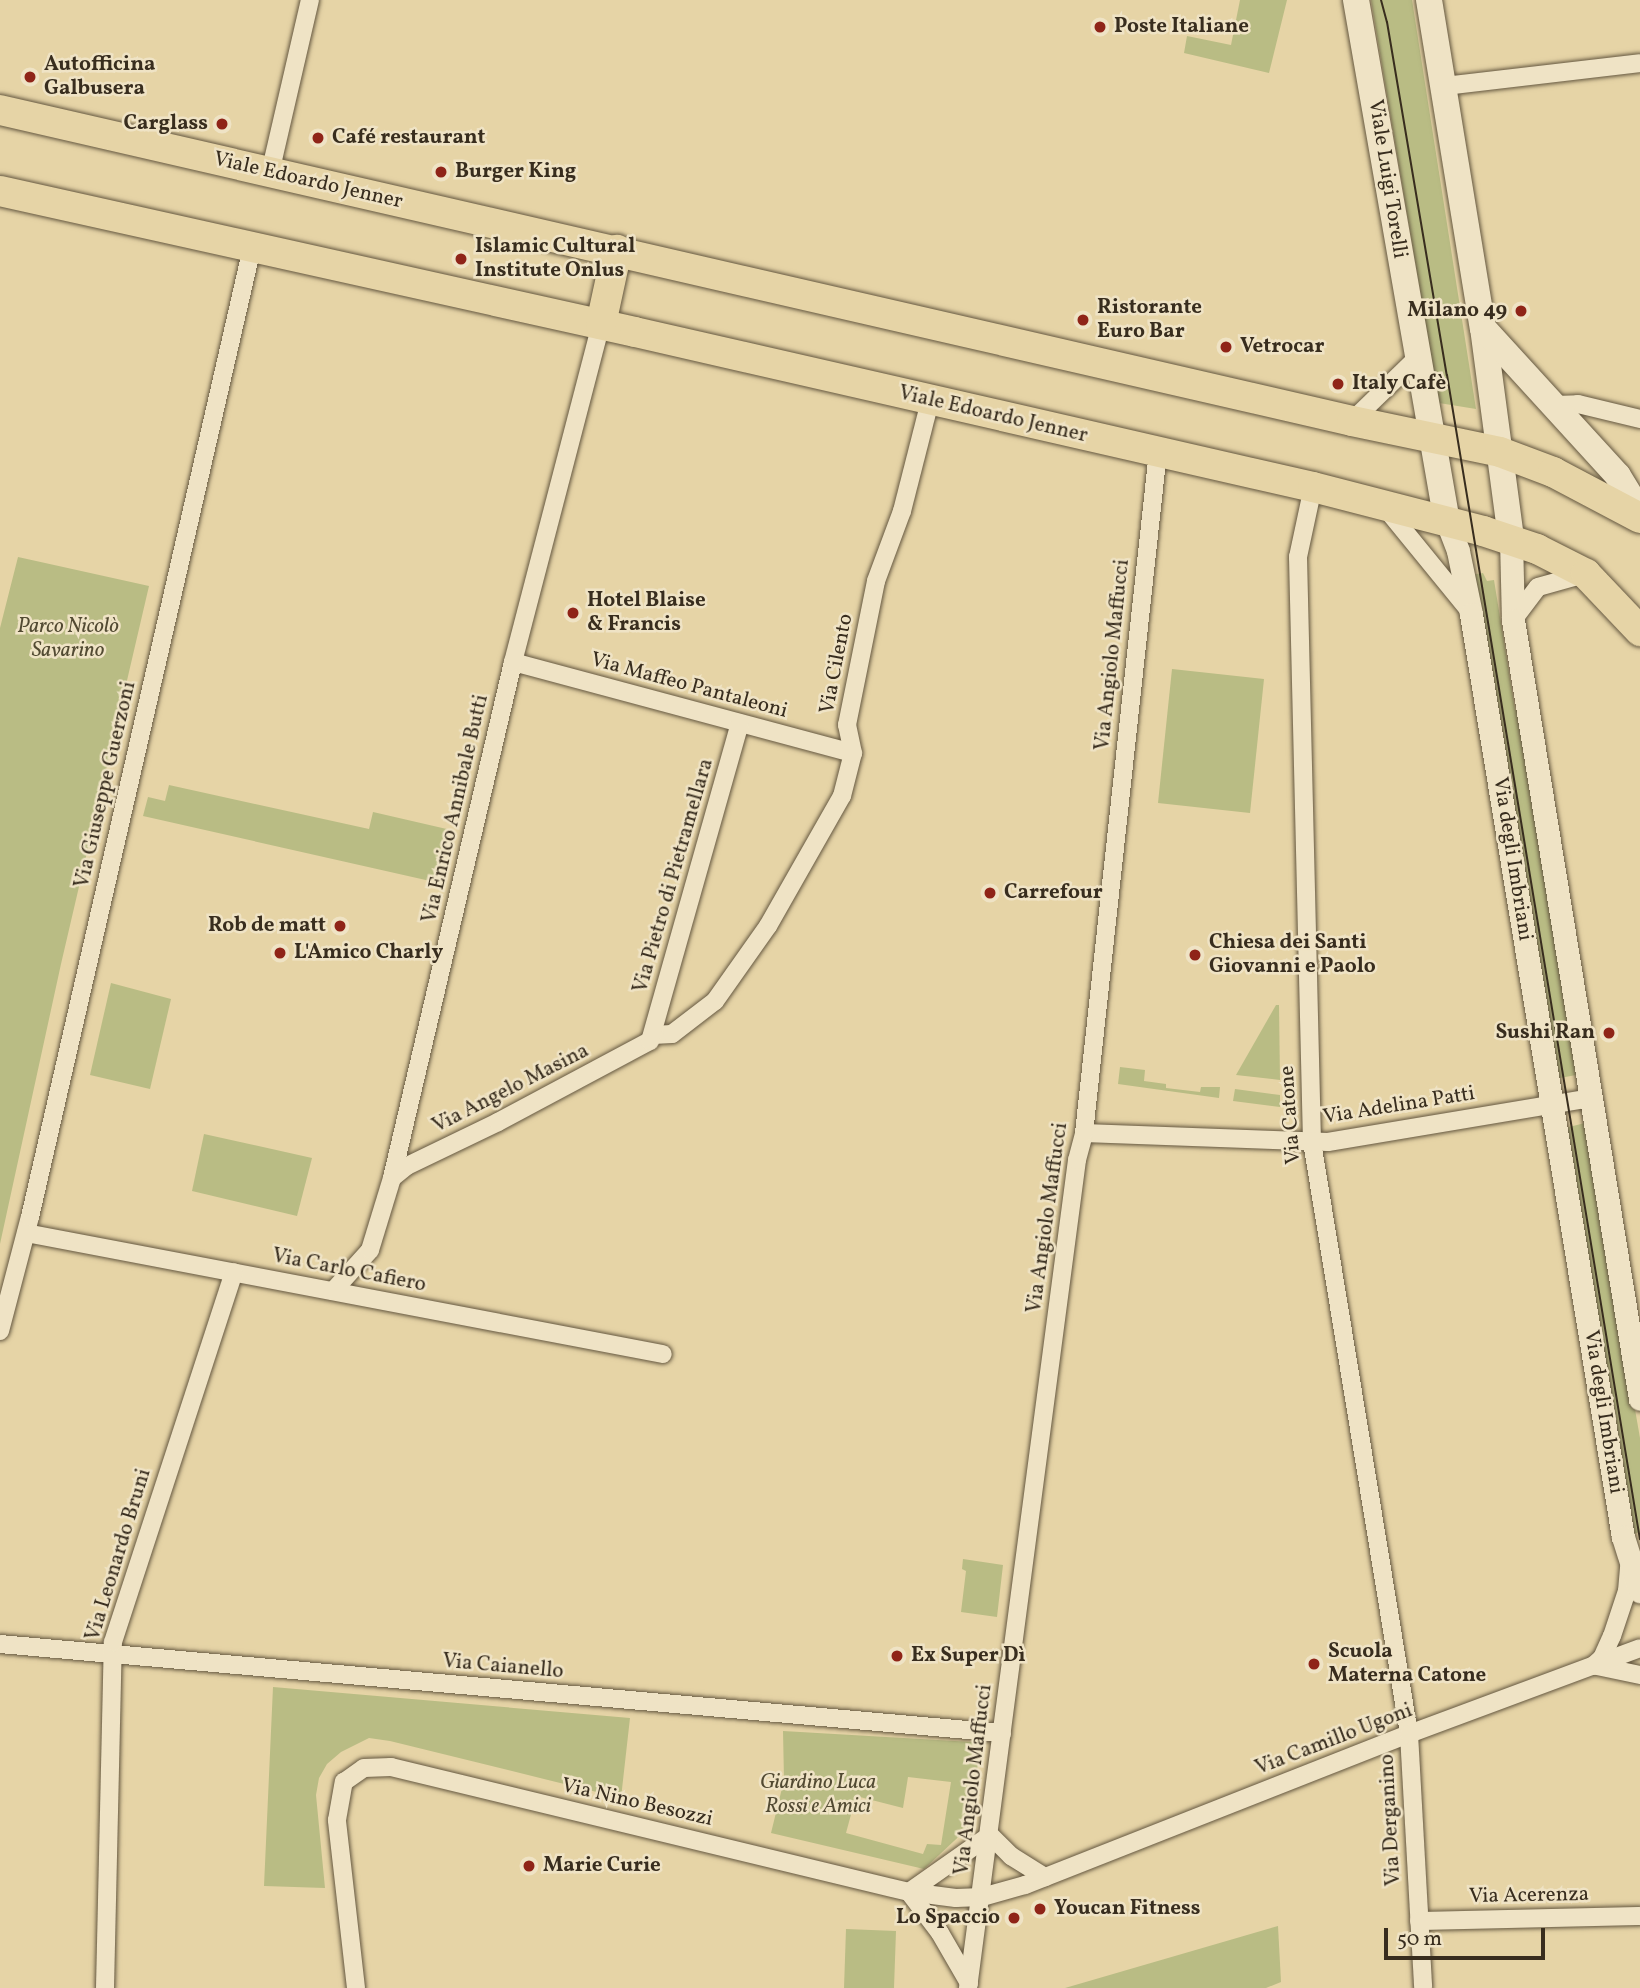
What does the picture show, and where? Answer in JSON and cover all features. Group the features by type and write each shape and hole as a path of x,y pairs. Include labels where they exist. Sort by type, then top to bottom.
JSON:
{"main road":[{"name":"Viale Luigi Torelli","path":"1356,0 1416,359 1447,522"},
{"path":"1429,0 1483,328 1511,538"},
{"name":"Viale Edoardo Jenner","path":"0,110 1352,421 1500,452 1553,472 1640,518"},
{"name":"Viale Edoardo Jenner","path":"0,191 601,324 1313,487 1511,538 1586,574"},
{"path":"601,324 617,250"},
{"path":"1483,328 1622,482 1640,512"},
{"path":"1586,574 1640,631"}],"street":[{"path":"270,173 310,0"},
{"path":"1444,86 1640,63"},
{"name":"Via Giuseppe Guerzoni","path":"0,1331 26,1233 252,248"},
{"name":"Via Enrico Annibale Butti","path":"333,1291 369,1250 392,1178 513,662 601,324"},
{"path":"1352,421 1416,359"},
{"name":"Via Cilento","path":"652,1038 672,1034 715,1001 768,926 842,796 853,753 847,725 876,581 902,511 930,401"},
{"path":"1555,405 1578,404 1640,419"},
{"name":"Via Angiolo Maffucci","path":"969,1985 1077,1160 1084,1133 1158,452"},
{"name":"Via Catone","path":"1313,487 1298,557 1312,1142 1409,1734"},
{"path":"1384,506 1471,614"},
{"name":"Via degli Imbriani","path":"1447,522 1458,551 1471,614 1627,1553 1629,1581 1620,1613 1602,1658 1587,1668"},
{"name":"Via degli Imbriani","path":"1511,538 1513,620 1640,1399"},
{"path":"1513,620 1538,587 1572,575 1586,574"},
{"name":"Via Maffeo Pantaleoni","path":"513,662 853,753"},
{"name":"Via Pietro di Pietramellara","path":"652,1038 740,723"},
{"name":"Via Angelo Masina","path":"392,1178 407,1166 510,1116 652,1038"},
{"path":"1553,1104 1590,1098"},
{"name":"Via Adelina Patti","path":"1084,1133 1328,1142 1553,1104"},
{"name":"Via Carlo Cafiero","path":"26,1233 663,1354"},
{"name":"Via Leonardo Bruni","path":"104,1988 113,1657 116,1632 234,1272"},
{"name":"Via degli Imbriani","path":"1627,1553 1640,1591"},
{"name":"Via Caianello","path":"0,1644 113,1657 1002,1733"},
{"name":"Via Camillo Ugoni","path":"982,1897 1002,1894 1409,1734 1640,1648"},
{"path":"1587,1668 1608,1667 1640,1675"},
{"name":"Via Derganino","path":"1409,1734 1423,1988"},
{"name":"Via Nino Besozzi","path":"356,1988 337,1820 344,1782 354,1773 377,1766 391,1767 909,1892 956,1898 982,1897"},
{"path":"969,1985 940,1933 909,1892 990,1835 1011,1856 1045,1877"},
{"name":"Via Acerenza","path":"1419,1921 1640,1916"}],"green space":[{"path":"1240,0 1287,0 1269,73 1184,53 1187,36 1231,45"},
{"path":"1371,0 1412,0 1476,409 1439,403"},
{"name":"Parco Nicolò Savarino","path":"18,557 149,586 61,964 0,1244 0,628"},
{"path":"1483,573 1487,581 1494,580 1515,710 1520,710 1576,1075 1560,1078 1557,1076 1471,575"},
{"path":"1172,669 1264,679 1250,813 1158,803"},
{"path":"169,785 369,829 373,812 451,830 439,883 143,816 148,797 165,801"},
{"path":"111,983 171,999 150,1089 90,1075"},
{"path":"1276,1005 1279,1005 1280,1080 1236,1075"},
{"path":"1120,1067 1145,1070 1144,1081 1166,1084 1166,1088 1200,1092 1201,1087 1220,1087 1219,1098 1118,1084"},
{"path":"1235,1089 1280,1095 1280,1107 1233,1101"},
{"path":"1585,1123 1640,1438 1640,1532 1633,1534 1565,1128"},
{"path":"204,1134 312,1158 297,1216 192,1191"},
{"path":"963,1559 1003,1565 997,1617 961,1612 966,1571 962,1569"},
{"path":"273,1687 630,1718 621,1798 369,1738 341,1752 327,1764 319,1778 316,1795 325,1888 264,1886"},
{"name":"Giardino Luca Rossi e Amici","path":"783,1731 972,1742 980,1749 969,1827 924,1869 771,1833 784,1780","holes":["908,1777 951,1782 941,1845 927,1844 923,1854 846,1833 856,1796 903,1808"]},
{"path":"1278,1926 1281,1982 1266,1988 1065,1988"},
{"path":"846,1929 896,1931 894,1988 844,1988"}],"tram line":[{"path":"1381,0 1447,375 1640,1539"}],"place":[{"name":"Poste Italiane","path":"1100,27"},
{"name":"Autofficina Galbusera","path":"30,77"},
{"name":"Carglass","path":"222,124"},
{"name":"Café restaurant","path":"318,138"},
{"name":"Burger King","path":"441,172"},
{"name":"Islamic Cultural Institute Onlus","path":"461,259"},
{"name":"Milano 49","path":"1521,311"},
{"name":"Ristorante Euro Bar","path":"1083,320"},
{"name":"Vetrocar","path":"1226,347"},
{"name":"Italy Cafè","path":"1338,384"},
{"name":"Hotel Blaise & Francis","path":"573,613"},
{"name":"Carrefour","path":"990,893"},
{"name":"Rob de matt","path":"340,926"},
{"name":"L'Amico Charly","path":"280,953"},
{"name":"Chiesa dei Santi Giovanni e Paolo","path":"1195,955"},
{"name":"Sushi Ran","path":"1609,1033"},
{"name":"Ex Super Dì","path":"897,1656"},
{"name":"Scuola Materna Catone","path":"1314,1664"},
{"name":"Marie Curie","path":"529,1866"},
{"name":"Youcan Fitness","path":"1040,1909"},
{"name":"Lo Spaccio","path":"1014,1918"}]}
